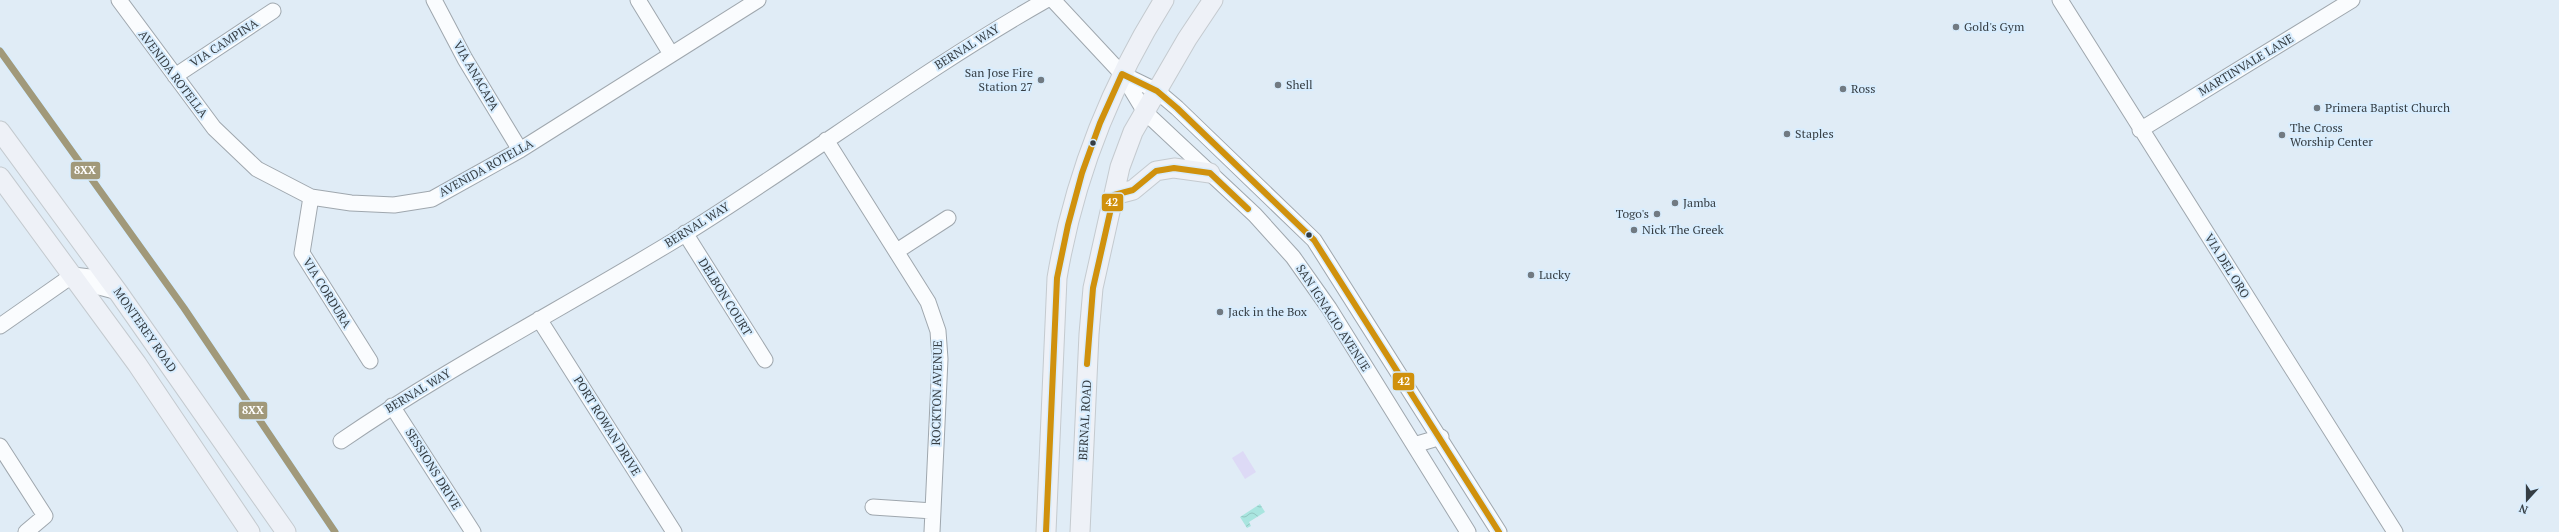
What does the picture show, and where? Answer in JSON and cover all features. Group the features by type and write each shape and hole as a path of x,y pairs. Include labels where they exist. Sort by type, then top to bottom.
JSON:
{"main road":[{"path":"1046,532 1060,263 1083,168 1101,118 1122,74 1164,0"},
{"name":"BERNAL ROAD","path":"1080,532 1089,334 1099,255 1120,167 1133,132 1213,0"},
{"name":"MONTEREY ROAD","path":"0,131 118,292 286,532"},
{"path":"1114,195 1133,190 1156,171 1174,168 1210,174"},
{"path":"0,177 137,364 250,532"}],"street":[{"name":"AVENIDA ROTELLA","path":"119,0 214,128 257,169 311,197 351,203 394,205 432,199 520,150 758,0"},
{"name":"VIA ANACAPA","path":"434,0 465,60 520,150"},
{"path":"638,0 671,54"},
{"name":"BERNAL WAY","path":"341,441 392,406 685,233 947,58 1046,0"},
{"name":"SAN IGNACIO AVENUE","path":"1053,0 1122,74 1145,112 1255,215 1293,257 1329,308 1468,532"},
{"name":"VIA DEL ORO","path":"2060,0 2140,130 2394,532"},
{"name":"MARTINVALE LANE","path":"2140,130 2352,0"},
{"name":"VIA CAMPINA","path":"174,76 273,11"},
{"name":"SAN IGNACIO AVENUE","path":"1122,74 1157,91 1262,188 1314,240 1441,437 1499,532"},
{"name":"ROCKTON AVENUE","path":"826,140 928,302 938,331 940,359 932,532"},
{"name":"VIA CORDURA","path":"311,197 302,253 370,361"},
{"path":"897,251 948,218"},
{"name":"DELBON COURT","path":"685,233 765,360"},
{"path":"0,326 73,275 90,276 99,287 118,292"},
{"name":"PORT ROWAN DRIVE","path":"539,319 674,532"},
{"name":"SESSIONS DRIVE","path":"392,406 473,532"},
{"path":"1414,445 1441,437"},
{"path":"0,446 45,516 26,532"},
{"path":"873,507 933,511"}],"shaded area":[{"path":"1243,451 1256,472 1245,479 1232,458"}],"water":[{"path":"1260,504 1265,512 1249,522 1251,526 1247,528 1240,517"}],"transit line":[{"name":"8XX","path":"0,51 184,308 335,532"},
{"name":"42","path":"1046,532 1057,278 1068,225 1082,173 1100,123 1122,74 1157,91 1177,108 1314,240 1499,532"},
{"name":"42","path":"1087,364 1093,288 1114,195 1133,190 1156,171 1174,168 1210,173 1248,209"}],"place":[{"name":"Gold's Gym","path":"1956,27"},
{"name":"San Jose Fire Station 27","path":"1041,80"},
{"name":"Shell","path":"1278,85"},
{"name":"Ross","path":"1843,89"},
{"name":"Primera Baptist Church","path":"2317,108"},
{"name":"Staples","path":"1787,134"},
{"name":"The Cross Worship Center","path":"2282,135"},
{"name":"Jamba","path":"1675,203"},
{"name":"Togo's","path":"1657,214"},
{"name":"Nick The Greek","path":"1634,230"},
{"name":"Lucky","path":"1531,275"},
{"name":"Jack in the Box","path":"1220,312"}]}
